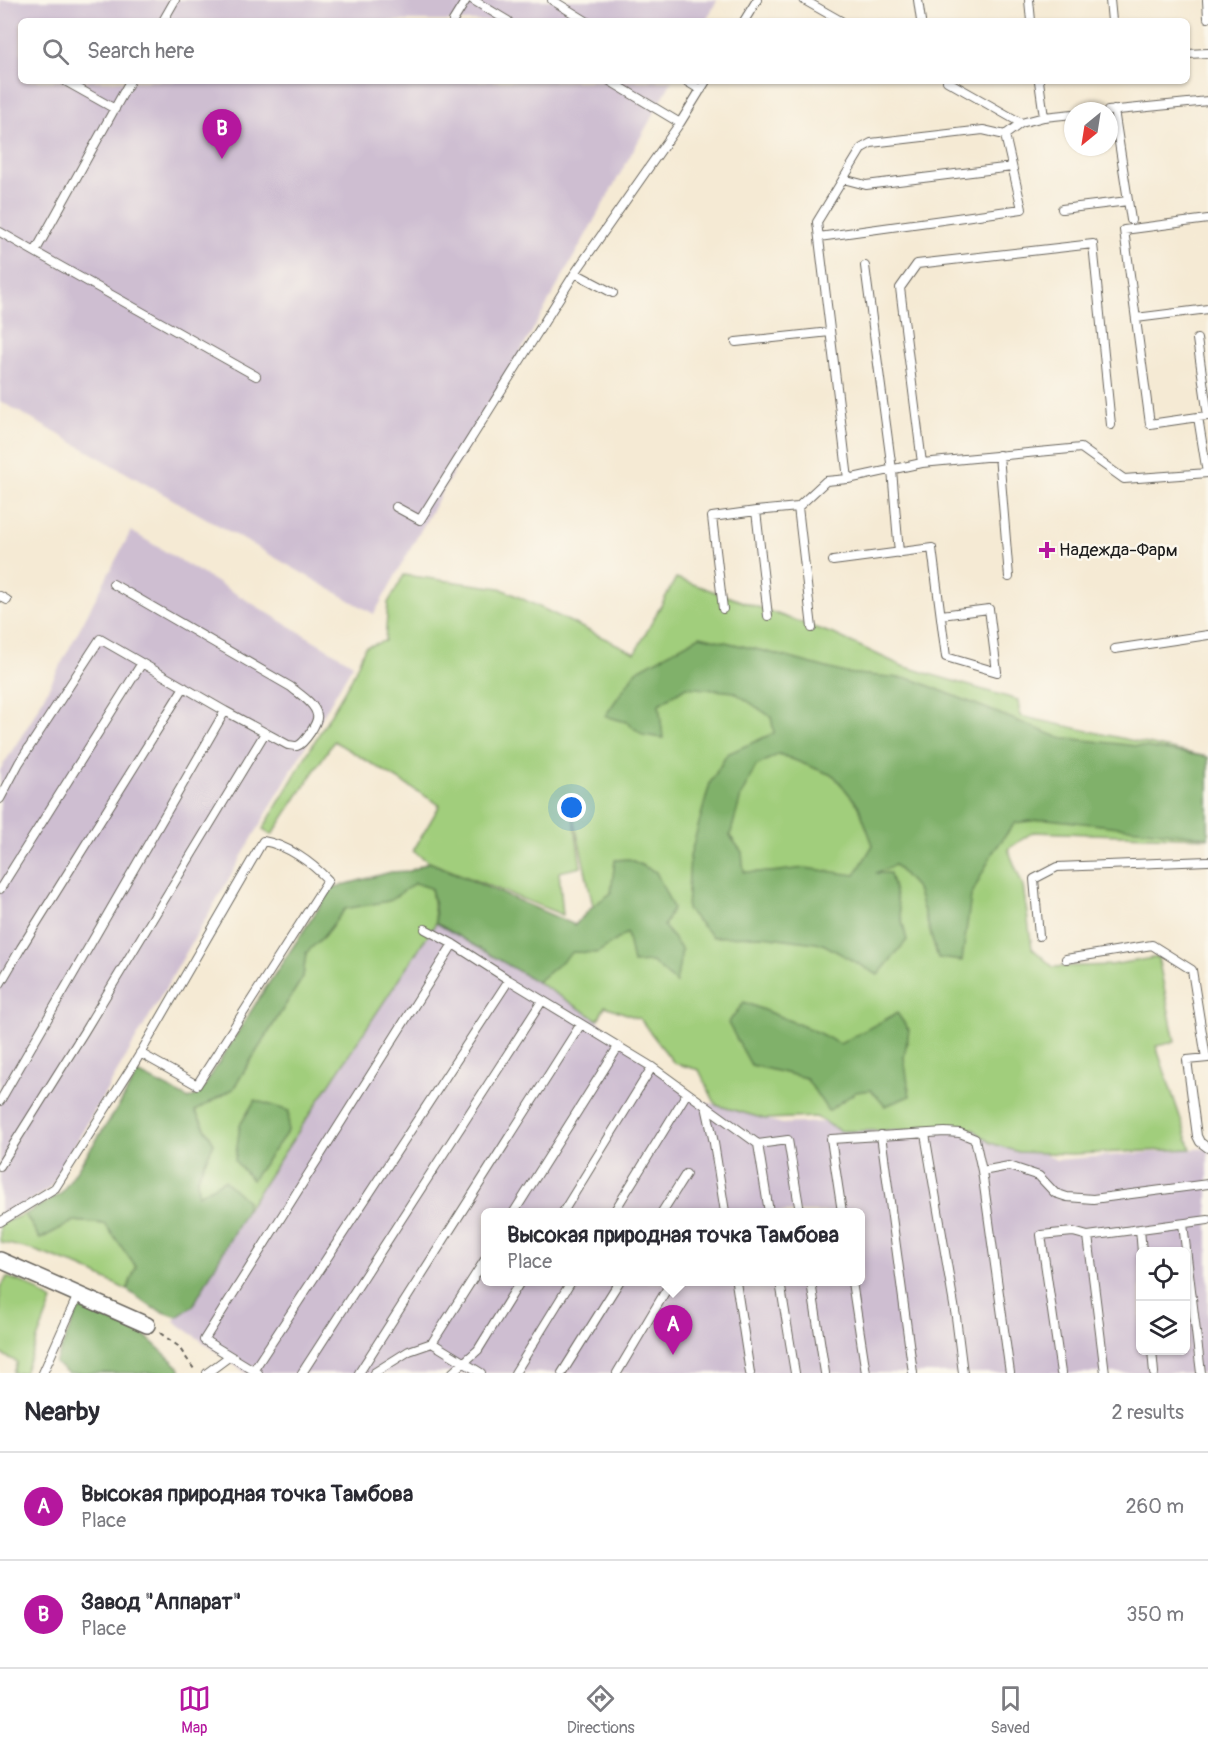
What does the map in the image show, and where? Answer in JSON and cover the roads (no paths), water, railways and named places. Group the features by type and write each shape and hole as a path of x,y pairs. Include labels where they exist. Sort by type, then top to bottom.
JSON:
{"street":[{"path":"0,1260 147,1325"}],"lane":[{"path":"455,18 466,0"},
{"path":"473,0 503,18"},
{"path":"552,0 581,18"},
{"path":"746,18 757,0"},
{"path":"804,0 836,18"},
{"path":"918,0 921,18"},
{"path":"1029,0 1031,18"},
{"path":"1110,0 1112,18"},
{"path":"1207,0 1208,18"},
{"path":"164,18 172,1"},
{"path":"1190,54 1208,53"},
{"path":"70,84 115,109"},
{"path":"35,252 128,84"},
{"path":"615,84 680,123"},
{"path":"691,84 701,90"},
{"path":"396,507 420,520 575,273 680,123 704,84"},
{"path":"952,84 1021,123"},
{"path":"1039,84 1044,117"},
{"path":"1118,110 1208,101"},
{"path":"848,479 817,222 862,148 871,143 983,130 1005,135 1021,123 1064,115"},
{"path":"819,237 1022,209 1005,135"},
{"path":"1118,148 1131,220"},
{"path":"843,179 866,185 1012,168"},
{"path":"1062,209 1128,201"},
{"path":"1197,339 1208,416 1150,424 1124,230 1208,219"},
{"path":"0,232 256,375"},
{"path":"922,464 900,288 917,264 1093,244 1111,425"},
{"path":"865,266 892,470 899,553"},
{"path":"575,273 613,293"},
{"path":"1136,318 1208,309"},
{"path":"736,342 830,332"},
{"path":"723,609 712,517 798,507 826,481 848,479 922,464 999,455 1081,448 1125,479 1207,472 1198,417"},
{"path":"999,455 1010,577"},
{"path":"798,507 812,628"},
{"path":"756,512 768,616"},
{"path":"833,561 932,548 946,657 997,672 989,609 941,615"},
{"path":"0,799 19,763 100,639 288,745 300,745 316,723 318,717 314,707 291,687 113,584"},
{"path":"1115,649 1208,635"},
{"path":"0,889 142,663"},
{"path":"0,984 184,687"},
{"path":"0,1101 225,711"},
{"path":"0,1166 265,733"},
{"path":"0,1222 55,1188 140,1053 263,841 276,843 317,868 328,880 198,1085 140,1053"},
{"path":"1039,936 1034,879 1057,867 1208,861"},
{"path":"425,929 652,1067 758,1144 788,1140 799,1208"},
{"path":"453,944 204,1340 255,1372 509,980"},
{"path":"1066,959 1152,945 1192,970 1207,1058 1187,1060 1197,1136 1200,1142 1208,1148"},
{"path":"302,1373 543,1000"},
{"path":"359,1373 581,1024"},
{"path":"517,1208 618,1047"},
{"path":"565,1208 652,1067"},
{"path":"616,1208 687,1093"},
{"path":"706,1106 724,1208"},
{"path":"841,1208 831,1139 960,1133 975,1139 982,1171 1010,1373"},
{"path":"925,1134 956,1317 963,1373"},
{"path":"881,1135 913,1373"},
{"path":"758,1144 768,1208"},
{"path":"982,1171 1009,1166 1040,1176 1055,1193 1067,1197 1093,1199 1208,1184"},
{"path":"665,1208 686,1174"},
{"path":"1061,1373 1041,1234 1073,1232 1088,1236 1208,1220"},
{"path":"1183,1224 1201,1373"},
{"path":"1140,1229 1142,1247"},
{"path":"1088,1236 1105,1373"},
{"path":"374,1373 409,1351 432,1343 481,1266"},
{"path":"452,1373 478,1350 517,1286"},
{"path":"515,1373 569,1286"},
{"path":"562,1373 616,1286"},
{"path":"617,1373 667,1286"},
{"path":"737,1286 750,1373"},
{"path":"781,1286 795,1373"},
{"path":"812,1286 825,1373"},
{"path":"853,1286 866,1373"},
{"path":"43,1373 78,1295"},
{"path":"432,1343 481,1373"},
{"path":"1152,1355 1154,1373"},
{"path":"207,1373 230,1356"}],"place":[{"name":"Завод \"Аппарат\"","path":"222,159"},
{"name":"Надежда-Фарм","path":"1047,550"},
{"name":"Высокая природная точка Тамбова","path":"673,1355"}]}
